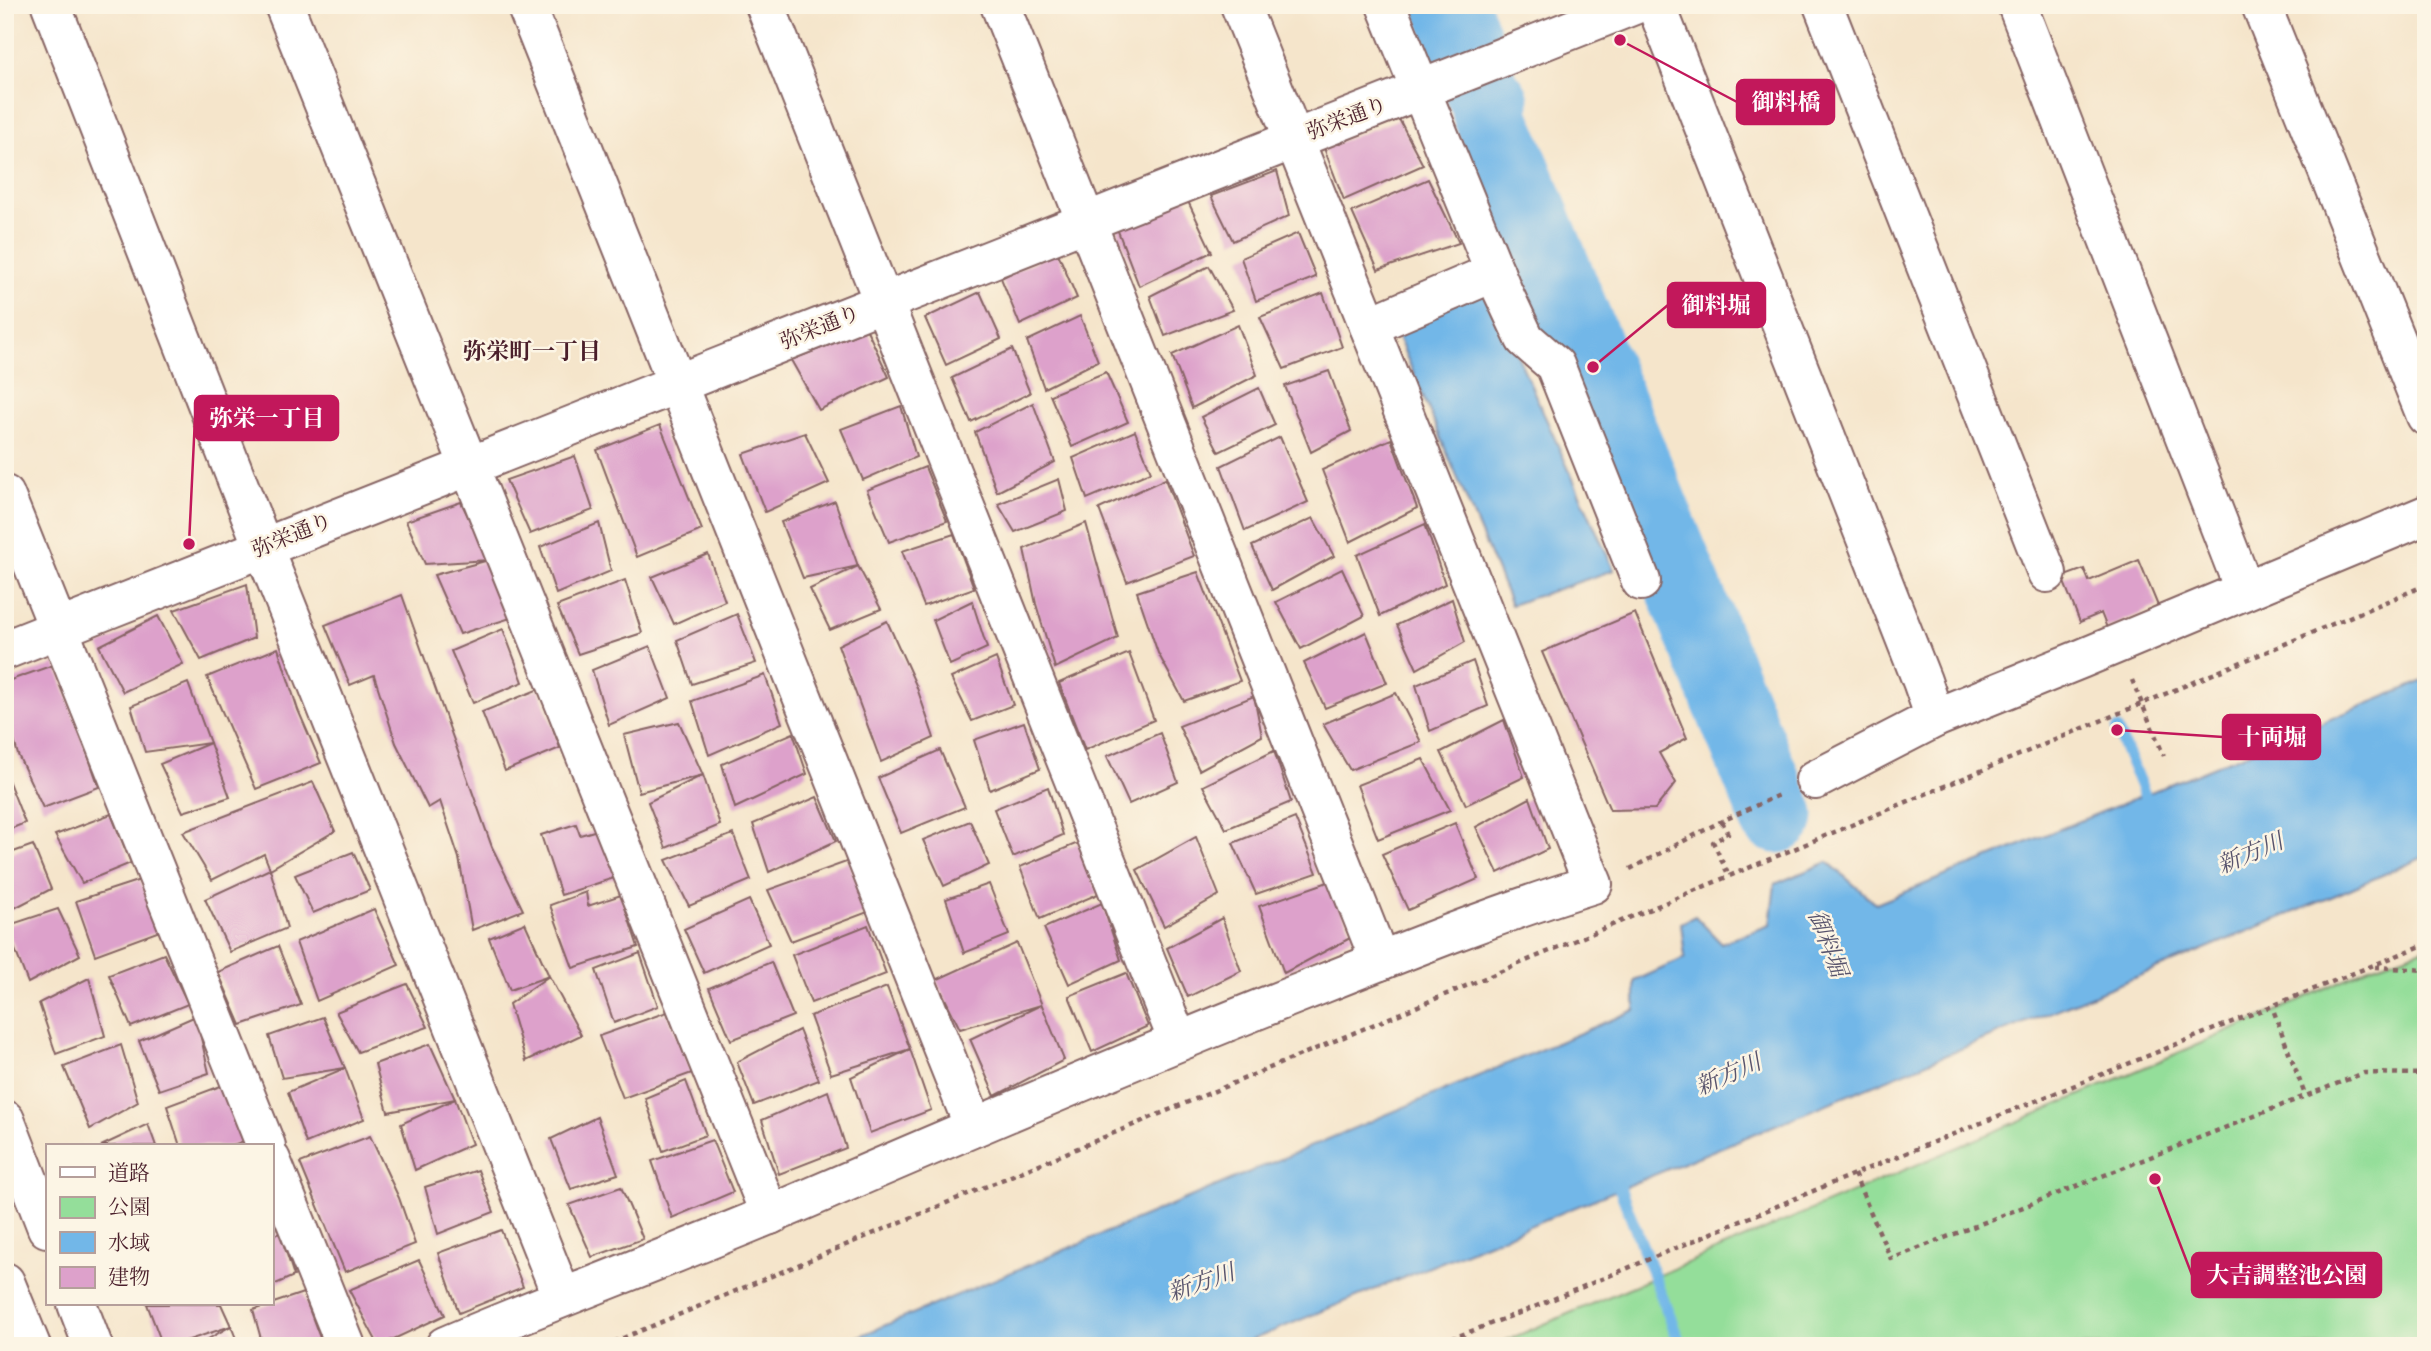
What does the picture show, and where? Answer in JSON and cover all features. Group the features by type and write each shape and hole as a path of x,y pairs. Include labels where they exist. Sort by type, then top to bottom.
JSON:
{"street":[{"path":"51,5 263,547 562,1297"},
{"path":"284,5 770,1215"},
{"path":"526,5 974,1127"},
{"path":"765,5 1178,1041"},
{"path":"1000,5 1380,961"},
{"path":"445,1346 770,1215 1178,1041 1549,897 1593,884 1240,5"},
{"path":"1386,5 1429,86 1495,272 1525,339 1555,365 1641,581"},
{"name":"弥栄通り","path":"5,650 1634,5"},
{"path":"1656,5 1923,681 1935,718"},
{"path":"1823,5 2046,573"},
{"path":"2018,5 2244,589"},
{"path":"2261,5 2426,416"},
{"path":"1369,326 1495,272"},
{"path":"5,495 265,1144"},
{"path":"1798,787 1935,718 2426,515"},
{"path":"5,1120 46,1225"},
{"path":"273,1165 346,1346"},
{"path":"5,1282 31,1346"},
{"path":"78,1306 93,1346"}],"path":[{"path":"604,1346 2426,585"},
{"path":"2142,703 2164,756"},
{"path":"1593,884 1624,872 1744,810 1798,787"},
{"path":"1722,821 1728,834 1713,842 1729,876"},
{"path":"1432,1346 1527,1310 1854,1174 2426,944"},
{"path":"2371,967 2426,970"},
{"path":"2274,1012 2305,1096"},
{"path":"1854,1174 1891,1259 2364,1073 2426,1074"},
{"path":"1454,1336 1458,1346"}],"green space":[{"path":"2426,948 2426,1346 1493,1346 2274,1012 2371,967"}],"water":[{"path":"1484,281 1614,570 1511,605 1391,320"},
{"name":"新方川","path":"2426,680 2426,856 2336,895 1237,1346 836,1346 1635,1010 1635,981 1685,958 1681,923 1695,916 1721,943 1770,925 1775,884 1828,862 1876,904"}],"building":[{"path":"1399,119 1423,165 1344,200 1324,148"},
{"path":"1277,171 1289,216 1233,241 1211,196"},
{"path":"1428,179 1459,243 1378,270 1352,212"},
{"path":"1185,195 1212,252 1139,286 1115,223"},
{"path":"1298,233 1316,277 1256,301 1241,258"},
{"path":"1057,251 1077,298 1020,325 1001,278"},
{"path":"1209,266 1233,310 1165,336 1150,296"},
{"path":"980,292 1001,339 946,365 925,318"},
{"path":"1323,293 1342,347 1284,369 1260,317"},
{"path":"1080,316 1098,361 1044,388 1027,341"},
{"path":"1238,325 1257,375 1192,408 1172,355"},
{"path":"867,330 889,377 819,410 791,360"},
{"path":"1012,349 1030,393 971,422 952,378"},
{"path":"1329,371 1351,431 1311,452 1285,386"},
{"path":"1106,372 1128,422 1072,447 1050,395"},
{"path":"1259,388 1275,425 1219,452 1201,417"},
{"path":"1033,403 1055,462 997,492 975,432"},
{"path":"901,406 916,457 863,480 841,429"},
{"path":"660,425 702,530 637,557 597,450"},
{"path":"1135,431 1151,472 1087,499 1073,458"},
{"path":"805,433 829,483 765,512 743,454"},
{"path":"1280,437 1308,502 1245,531 1221,466"},
{"path":"1391,439 1417,508 1350,542 1322,470"},
{"path":"575,456 593,510 530,534 506,480"},
{"path":"925,467 947,521 889,542 867,490"},
{"path":"1059,479 1067,511 1015,532 998,504"},
{"path":"1165,479 1194,556 1127,582 1099,509"},
{"path":"835,501 858,566 803,578 781,522"},
{"path":"461,502 489,560 425,564 406,521"},
{"path":"1313,518 1334,556 1272,590 1252,546"},
{"path":"599,523 611,571 556,594 540,547"},
{"path":"1086,523 1118,638 1055,668 1036,604 1024,549"},
{"path":"1425,524 1445,584 1380,616 1357,555"},
{"path":"954,534 974,588 924,606 902,551"},
{"path":"708,554 725,601 674,624 652,577"},
{"path":"489,560 514,617 460,634 434,575"},
{"path":"2139,560 2158,606 2107,628 2101,613 2080,622 2062,577 2084,569 2089,581"},
{"path":"858,566 881,609 830,630 810,589"},
{"path":"1342,569 1364,616 1301,649 1276,602"},
{"path":"1198,572 1240,681 1184,701 1158,653 1137,592"},
{"path":"625,580 642,633 578,654 557,606"},
{"path":"247,584 254,638 201,660 174,610"},
{"path":"402,595 492,847 523,910 472,930 459,858 440,801 428,808 396,743 374,675 350,685 325,625"},
{"path":"1452,599 1465,642 1417,669 1397,625"},
{"path":"972,601 987,648 950,665 933,620"},
{"path":"1635,613 1687,738 1659,753 1676,783 1655,809 1610,810 1542,652"},
{"path":"737,614 756,663 692,684 677,640"},
{"path":"158,616 183,664 123,692 99,646"},
{"path":"887,621 916,685 934,738 881,762 838,645"},
{"path":"503,629 523,682 473,703 451,651"},
{"path":"1366,632 1387,683 1325,708 1304,663"},
{"path":"650,646 670,698 609,725 592,670"},
{"path":"278,648 298,710 321,763 256,789 207,677"},
{"path":"1129,653 1154,720 1085,750 1059,683"},
{"path":"996,658 1013,705 972,721 951,678"},
{"path":"1473,661 1488,706 1430,731 1416,685"},
{"path":"56,664 99,787 43,808 18,755 5,707 5,682"},
{"path":"765,675 782,723 709,755 692,701"},
{"path":"188,683 210,743 145,752 131,706"},
{"path":"539,689 560,748 505,771 482,712"},
{"path":"1396,693 1421,742 1350,770 1323,724"},
{"path":"1254,696 1262,736 1199,770 1179,726"},
{"path":"1504,720 1524,777 1466,805 1441,752"},
{"path":"679,722 703,775 639,792 624,735"},
{"path":"1024,722 1040,769 990,790 974,740"},
{"path":"793,733 807,774 735,808 722,764"},
{"path":"1160,733 1178,782 1129,804 1107,756"},
{"path":"210,743 230,797 183,812 160,764"},
{"path":"940,750 965,807 901,833 878,778"},
{"path":"1274,751 1291,802 1226,829 1203,786"},
{"path":"1423,759 1450,810 1378,839 1357,785"},
{"path":"5,772 25,823 5,831"},
{"path":"703,775 720,825 666,848 648,802"},
{"path":"313,782 335,831 270,869 264,854 212,880 183,832"},
{"path":"1048,787 1063,835 1013,857 994,809"},
{"path":"817,797 836,841 769,872 753,824"},
{"path":"1530,798 1548,849 1498,873 1476,827"},
{"path":"111,814 131,863 82,883 55,835"},
{"path":"1295,818 1317,873 1256,894 1233,843"},
{"path":"970,821 989,865 944,886 923,840"},
{"path":"1455,823 1478,879 1408,910 1382,854"},
{"path":"576,824 580,835 601,829 617,877 561,895 541,835"},
{"path":"733,834 751,880 689,906 666,860"},
{"path":"1196,837 1219,895 1164,926 1137,870"},
{"path":"1078,843 1098,894 1040,919 1020,867"},
{"path":"33,845 51,889 5,913 5,855"},
{"path":"353,852 370,890 313,913 295,875"},
{"path":"849,861 868,912 791,941 768,890"},
{"path":"270,869 287,928 230,952 205,899"},
{"path":"140,880 160,931 95,955 76,901"},
{"path":"1328,882 1354,936 1284,973 1259,906"},
{"path":"989,884 1009,935 964,953 946,899"},
{"path":"586,892 588,906 621,895 638,947 573,968 550,905"},
{"path":"749,900 769,944 704,973 684,929"},
{"path":"1102,903 1121,960 1069,984 1044,928"},
{"path":"58,909 80,955 28,983 6,926"},
{"path":"374,909 399,965 317,1001 296,942"},
{"path":"1222,918 1241,971 1188,997 1167,948"},
{"path":"525,923 549,976 510,990 489,938"},
{"path":"868,925 886,974 811,1003 792,955"},
{"path":"1017,943 1064,1060 995,1096 970,1039 1041,1005 960,1029 936,980"},
{"path":"278,946 301,1005 241,1025 218,972"},
{"path":"640,953 658,1006 614,1023 596,970"},
{"path":"164,954 188,1004 131,1027 109,975"},
{"path":"771,962 793,1016 731,1040 709,988"},
{"path":"1126,973 1148,1026 1092,1052 1069,996"},
{"path":"549,976 581,1035 526,1061 509,1004"},
{"path":"89,978 105,1036 56,1054 39,1003"},
{"path":"407,984 428,1027 358,1052 336,1012"},
{"path":"887,987 910,1049 831,1074 810,1016"},
{"path":"667,1012 692,1073 623,1098 599,1036"},
{"path":"196,1016 209,1073 159,1090 139,1041"},
{"path":"323,1017 345,1068 282,1078 269,1036"},
{"path":"799,1030 819,1080 754,1105 737,1062"},
{"path":"430,1044 455,1099 388,1112 375,1064"},
{"path":"121,1045 138,1102 90,1129 64,1067"},
{"path":"910,1049 931,1110 870,1133 851,1077"},
{"path":"345,1068 364,1119 306,1143 288,1092"},
{"path":"686,1081 706,1135 663,1151 645,1098"},
{"path":"226,1084 247,1140 236,1144 179,1144 167,1106"},
{"path":"828,1091 846,1148 779,1174 762,1120"},
{"path":"455,1099 472,1144 415,1170 401,1124"},
{"path":"597,1117 618,1174 571,1189 551,1139"},
{"path":"148,1124 155,1144 105,1144"},
{"path":"370,1136 399,1198 415,1244 345,1272 300,1163"},
{"path":"712,1140 733,1192 672,1218 652,1161"},
{"path":"478,1170 494,1212 438,1234 425,1187"},
{"path":"621,1187 643,1239 592,1257 569,1205"},
{"path":"501,1230 523,1287 459,1313 438,1253"},
{"path":"280,1233 294,1276 273,1285 273,1235"},
{"path":"419,1260 445,1315 379,1346 349,1290"},
{"path":"303,1293 323,1346 263,1346 253,1310 273,1306 273,1303"},
{"path":"148,1306 222,1306 231,1326 171,1346 163,1346"},
{"path":"231,1326 239,1346 196,1346"}],"waterway":[{"name":"御料堀","path":"1451,5 1483,92 1492,103 1489,111 1777,816"},
{"path":"2117,730 2150,807"},
{"path":"1615,1176 1681,1346"}],"place":[{"name":"御料橋","path":"1620,40"},
{"name":"御料堀","path":"1593,367"},
{"name":"弥栄一丁目","path":"189,544"},
{"name":"十両堀","path":"2117,730"},
{"name":"大吉調整池公園","path":"2155,1179"}],"district":[{"name":"弥栄町一丁目","path":"532,351"}]}
